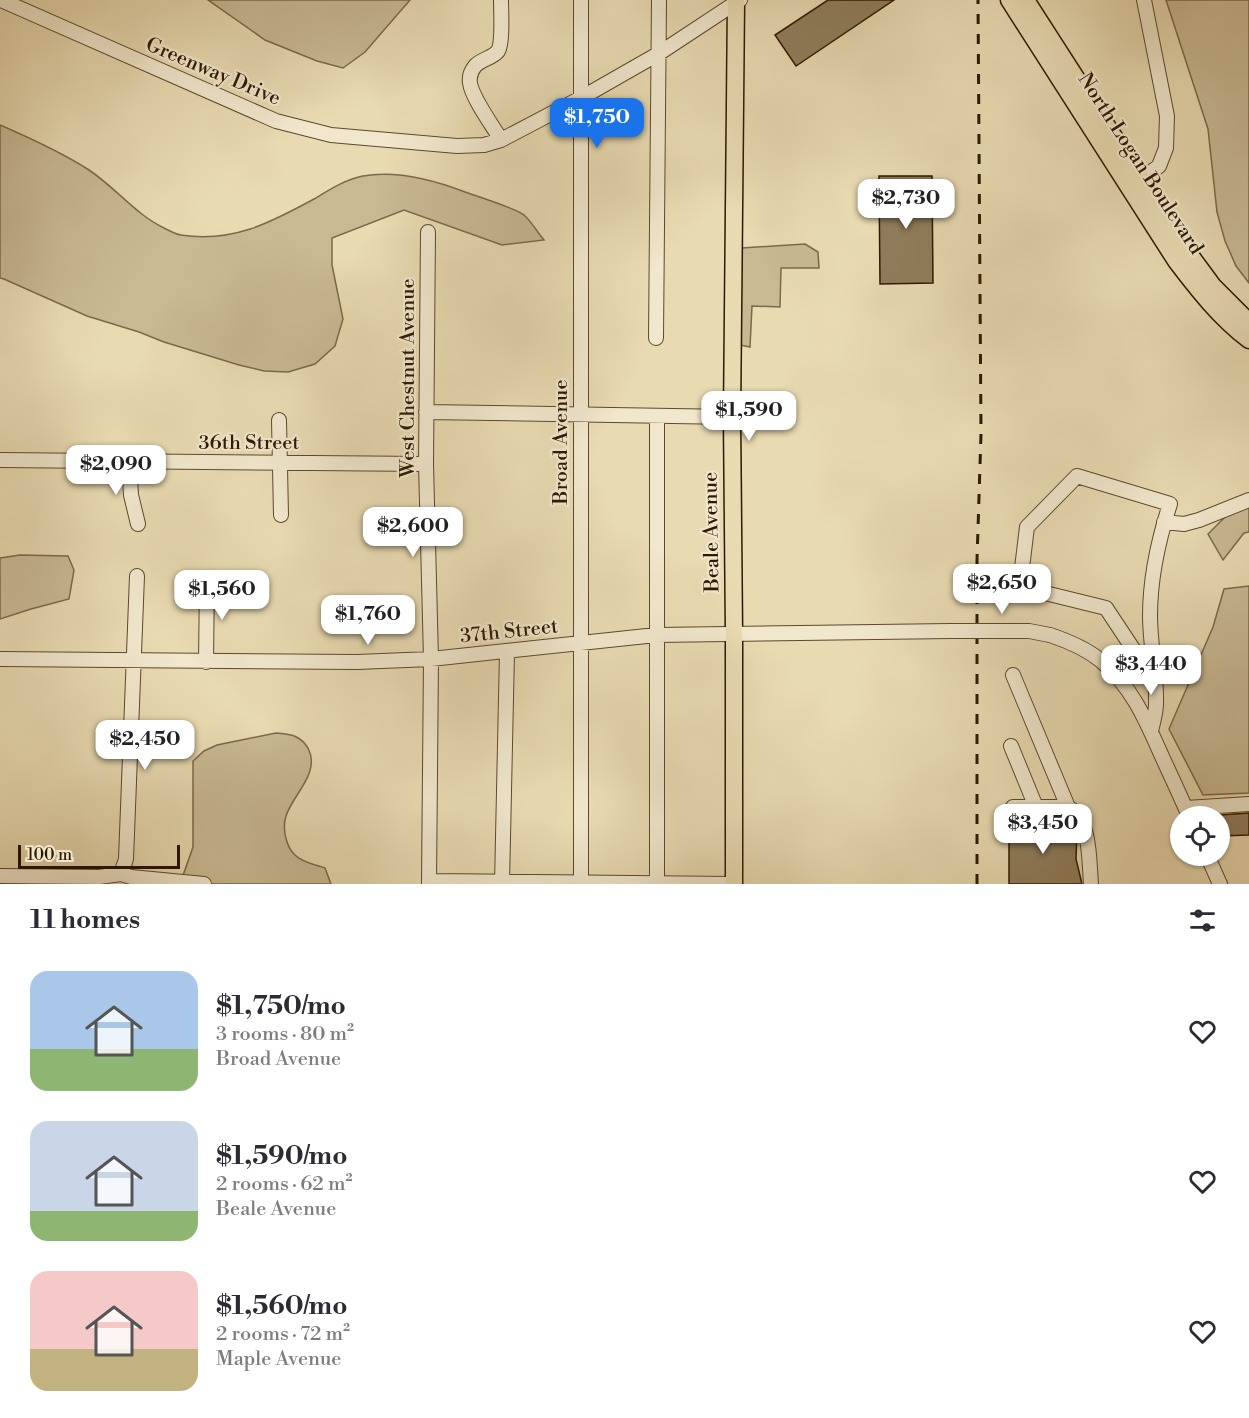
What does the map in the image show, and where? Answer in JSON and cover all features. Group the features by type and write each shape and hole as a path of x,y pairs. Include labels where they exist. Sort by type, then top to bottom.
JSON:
{"main road":[{"name":"Beale Avenue","path":"733,884 732,417 737,1"},
{"name":"North Logan Boulevard","path":"1016,2 1135,184 1213,286 1249,322"},
{"name":"North Logan Boulevard","path":"1135,184 1176,261 1202,296 1249,340"}],"street":[{"name":"Greenway Drive","path":"1,0 276,121 331,135 466,146 484,145 501,140 581,98 658,54 737,1"},
{"path":"501,0 498,51 478,63 472,69 470,76 473,92 501,140"},
{"name":"Broad Avenue","path":"581,0 581,883"},
{"path":"656,338 658,0"},
{"path":"1135,184 1159,166 1166,148 1167,116 1144,0"},
{"name":"West Chestnut Avenue","path":"428,232 426,464 431,659 429,882"},
{"path":"426,412 732,417"},
{"path":"657,416 657,884"},
{"path":"279,420 281,515"},
{"name":"36th Street","path":"0,460 426,464"},
{"path":"129,462 131,495 138,524"},
{"path":"1151,731 1156,705 1155,682 1150,618 1153,567 1170,504 1077,476 1027,527 1022,568 1025,581 1046,593 1106,608 1155,682"},
{"path":"1164,522 1184,524 1249,500"},
{"path":"121,874 126,859 137,576"},
{"path":"206,662 207,579"},
{"name":"37th Street","path":"0,659 357,663 507,652 656,635 951,630 1029,632 1050,635 1070,642 1101,660 1118,676 1139,707 1184,806"},
{"path":"502,883 507,652"},
{"path":"1013,675 1068,807"},
{"path":"1011,746 1036,807"},
{"path":"1230,806 1249,804"},
{"path":"1013,807 1068,807 1075,811 1086,836 1091,884"},
{"path":"1212,866 1220,884"},
{"path":"0,876 99,877 121,874 130,877 204,884"},
{"path":"429,882 733,884"}],"shaded area":[{"path":"208,0 410,0 365,52 343,68 317,61 265,40"},
{"path":"1166,0 1249,0 1249,283 1236,266 1225,241 1217,212 1208,129"},
{"path":"0,125 78,163 99,177 144,216 179,235 217,236 250,229 282,216 350,180 376,174 389,174 415,177 441,184 514,209 527,218 544,240 502,245 404,210 332,238 332,265 343,319 335,346 315,364 288,372 264,371 164,342 87,316 0,278"},
{"path":"805,244 818,252 819,268 781,268 780,307 752,306 750,347 740,345 742,248"},
{"path":"1249,508 1249,532 1244,533 1223,560 1208,534 1231,511"},
{"path":"20,555 68,556 74,570 69,599 0,619 0,558"},
{"path":"1249,586 1249,793 1203,795 1169,729 1213,627 1224,589"},
{"path":"276,733 298,738 308,748 311,757 309,775 286,816 284,826 287,842 292,852 298,857 325,868 331,884 180,884 193,847 193,761 204,751 217,745"}],"building":[{"path":"828,0 894,0 796,66 775,35"},
{"path":"879,176 932,176 933,283 880,284"},
{"path":"1249,813 1249,835 1230,836 1230,814"},
{"path":"1009,825 1073,825 1077,834 1076,859 1082,884 1009,884"}],"railway":[{"path":"977,884 977,560 981,434 978,0"}]}
